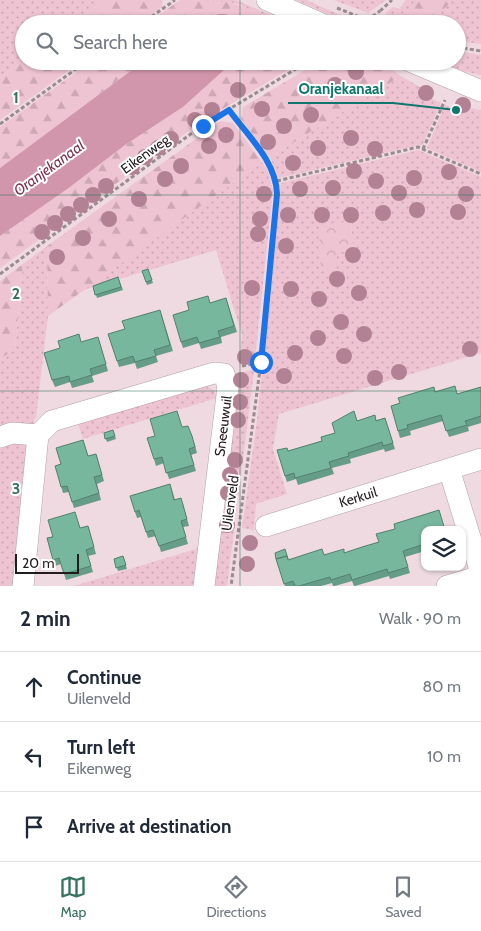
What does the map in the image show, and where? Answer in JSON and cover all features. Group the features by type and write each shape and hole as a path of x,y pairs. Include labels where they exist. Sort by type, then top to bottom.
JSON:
{"street":[{"path":"267,0 301,15"},
{"path":"431,70 481,92"},
{"name":"Sneeuwuil","path":"38,435 52,421 214,373 224,374 228,387 204,586"},
{"path":"0,437 12,434 38,435 23,586"},
{"name":"Kerkuil","path":"266,526 481,459"},
{"path":"447,586 481,575 449,469"}],"path":[{"path":"154,15 175,0"},
{"path":"374,15 392,0"},
{"path":"336,8 354,15"},
{"path":"466,49 481,52"},
{"path":"0,124 75,70"},
{"name":"Eikenweg","path":"0,274 203,126 295,70"},
{"path":"423,149 445,100"},
{"path":"229,110 271,167 277,181 418,147 481,174"},
{"name":"Uilenveld","path":"231,586 261,362 277,181"}],"green space":[{"path":"0,0 105,0 85,15 15,15 15,67 0,78"},
{"path":"105,0 163,0 162,7 150,15 85,15"},
{"path":"180,0 210,0 214,3 229,2 261,15 228,14 159,15"},
{"path":"210,0 236,0 271,15 261,15 238,4 229,2 214,3"},
{"path":"296,0 306,0 340,15 330,15"},
{"path":"334,0 386,0 368,13"},
{"path":"406,0 419,0 401,15 388,15 385,13 393,7 399,9"},
{"path":"419,0 454,0 436,15 401,15"},
{"path":"454,0 481,0 481,44 466,42 466,15 436,15"},
{"path":"466,52 481,55 481,75 460,70 466,70"},
{"path":"15,67 15,70 69,70 0,120 0,78"},
{"path":"79,70 132,70 0,168 0,127"},
{"path":"224,70 288,70 201,122 0,268 0,236 70,187 125,145 183,107"},
{"path":"305,70 392,70 401,76 270,157 241,119 243,107"},
{"path":"401,76 427,91 426,96 441,103 422,146 418,145 279,178 270,157"},
{"path":"445,105 458,110 460,106 481,110 481,172 427,148"},
{"path":"221,121 233,123 262,162 48,316 47,246"},
{"path":"418,150 481,177 481,353 279,414 273,449 287,494 256,504 254,530 242,528 257,420 281,183","holes":["351,222 353,251 337,252"]},
{"path":"262,162 268,171 273,190 255,359 239,365 242,335 216,250 83,290"},
{"path":"351,222 353,251 337,252 337,268 321,269 319,224"},
{"path":"47,246 48,316 36,418 33,425 23,425 22,423 0,429 0,359 15,349 23,264"},
{"path":"23,264 15,349 0,359 0,281"},
{"path":"251,370 254,372 227,586 212,586 238,374"},
{"path":"205,386 214,390 217,398 83,439 78,424"},
{"path":"19,442 28,443 17,586 0,586 0,447"},
{"path":"199,548 195,586 74,586"}],"water":[{"path":"132,70 224,70 183,107 125,145 70,187 0,236 0,168"}],"building":[{"path":"148,269 152,280 146,282 142,271"},
{"path":"118,277 121,287 95,295 93,286"},
{"path":"208,296 210,303 226,298 234,326 218,331 220,337 199,343 197,337 181,342 173,315 189,310 187,302"},
{"path":"160,310 170,345 154,350 156,356 135,362 133,356 117,361 108,334 125,329 122,321"},
{"path":"79,334 81,342 98,337 106,364 90,369 92,375 70,382 69,376 52,380 44,353 60,348 58,341"},
{"path":"455,386 457,394 481,387 481,416 465,421 467,425 446,431 441,415 407,425 408,428 398,431 391,406 400,403 398,398 434,387 435,392"},
{"path":"177,411 182,427 188,426 192,436 195,447 189,449 194,465 166,473 162,457 154,459 147,438 155,436 150,419"},
{"path":"354,411 357,421 375,415 376,421 385,418 393,443 383,446 382,442 348,453 349,456 329,462 331,468 295,478 294,473 285,476 277,450 287,448 288,451 322,441 321,437 335,433 332,423"},
{"path":"113,430 115,436 105,439 104,433"},
{"path":"83,440 88,456 96,454 102,475 94,477 99,493 72,502 67,486 61,487 55,466 61,464 56,448"},
{"path":"170,484 174,500 181,498 187,519 181,521 186,537 159,546 153,530 146,532 139,510 135,512 130,496"},
{"path":"439,510 444,526 421,526 421,545 403,551 408,567 388,573 387,569 352,580 350,574 331,580 330,577 299,586 295,586 293,581 284,584 276,559 287,556 288,560 322,549 324,555 344,549 344,553 379,542 376,534 395,529 394,524"},
{"path":"75,512 80,528 88,526 94,547 86,550 91,566 64,574 59,558 53,560 47,538 53,537 48,520"},
{"path":"285,549 288,559 287,556 276,559 275,553"},
{"path":"123,556 126,565 116,568 114,559"}],"place":[{"name":"Oranjekanaal","path":"456,110"}],"route":[{"path":"203,126 229,110 271,167 277,181 261,362"}]}
